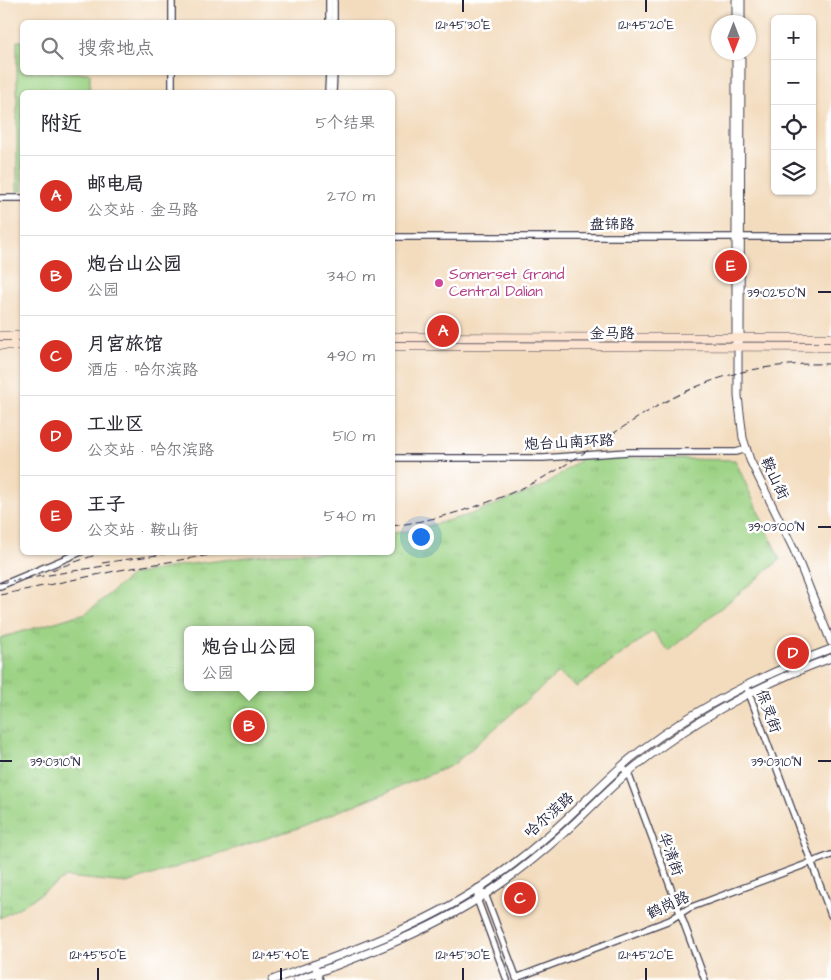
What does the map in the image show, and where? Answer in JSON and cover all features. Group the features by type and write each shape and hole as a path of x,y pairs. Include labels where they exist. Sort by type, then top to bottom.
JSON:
{"main road":[{"path":"0,336 20,336"},
{"name":"金马路","path":"395,337 831,338"},
{"path":"0,345 20,345"},
{"name":"金马路","path":"395,346 831,347"}],"street":[{"path":"172,0 172,20"},
{"path":"329,0 329,20"},
{"path":"334,0 334,20"},
{"path":"736,0 736,15"},
{"path":"741,0 741,15"},
{"name":"鞍山街","path":"736,60 739,414 743,438 750,460 794,550 831,642"},
{"name":"鞍山街","path":"738,237 741,60"},
{"path":"172,75 172,90"},
{"path":"328,75 328,90"},
{"path":"334,75 334,90"},
{"path":"0,198 20,198"},
{"name":"盘锦路","path":"395,237 831,237"},
{"name":"炮台山南环路","path":"395,458 543,458 602,452 736,452 747,449"},
{"path":"0,586 74,555"},
{"name":"哈尔滨路","path":"272,980 384,939 448,907 512,865 539,843 622,767 674,726 746,685 775,671 831,649"},
{"name":"哈尔滨路","path":"297,980 386,947 478,899 545,850 628,773 687,728 749,693 831,658"},
{"name":"保灵街","path":"746,685 831,915"},
{"name":"华清街","path":"622,767 628,773 705,980"},
{"name":"鹤岗路","path":"517,979 670,920 689,908 831,855"},
{"path":"478,888 486,894 517,979"},
{"path":"478,888 478,899 507,980"},
{"path":"314,964 320,980"}],"green space":[{"path":"17,41 20,41 20,75 90,75 90,90 20,90 20,191 17,191"},
{"path":"584,457 735,460 780,560 668,651 653,631 577,687 558,673 453,765 295,829 127,883 66,877 0,918 0,638 86,613 132,575 183,565 263,555 395,555 395,533 409,531 469,515 544,486"}],"railway":[{"path":"395,525 435,518 478,506 518,490 557,470 663,403 717,379 764,368 797,364 831,364"},
{"path":"52,570 95,555"},
{"path":"102,563 157,555"},
{"path":"0,595 120,570 210,555"},
{"path":"0,583 110,565"}],"place":[{"name":"王子","path":"731,266"},
{"name":"Somerset Grand Central Dalian","path":"439,283"},
{"name":"邮电局","path":"443,331"},
{"name":"工业区","path":"793,653"},
{"name":"炮台山公园","path":"249,726"},
{"name":"月宫旅馆","path":"520,898"}]}
